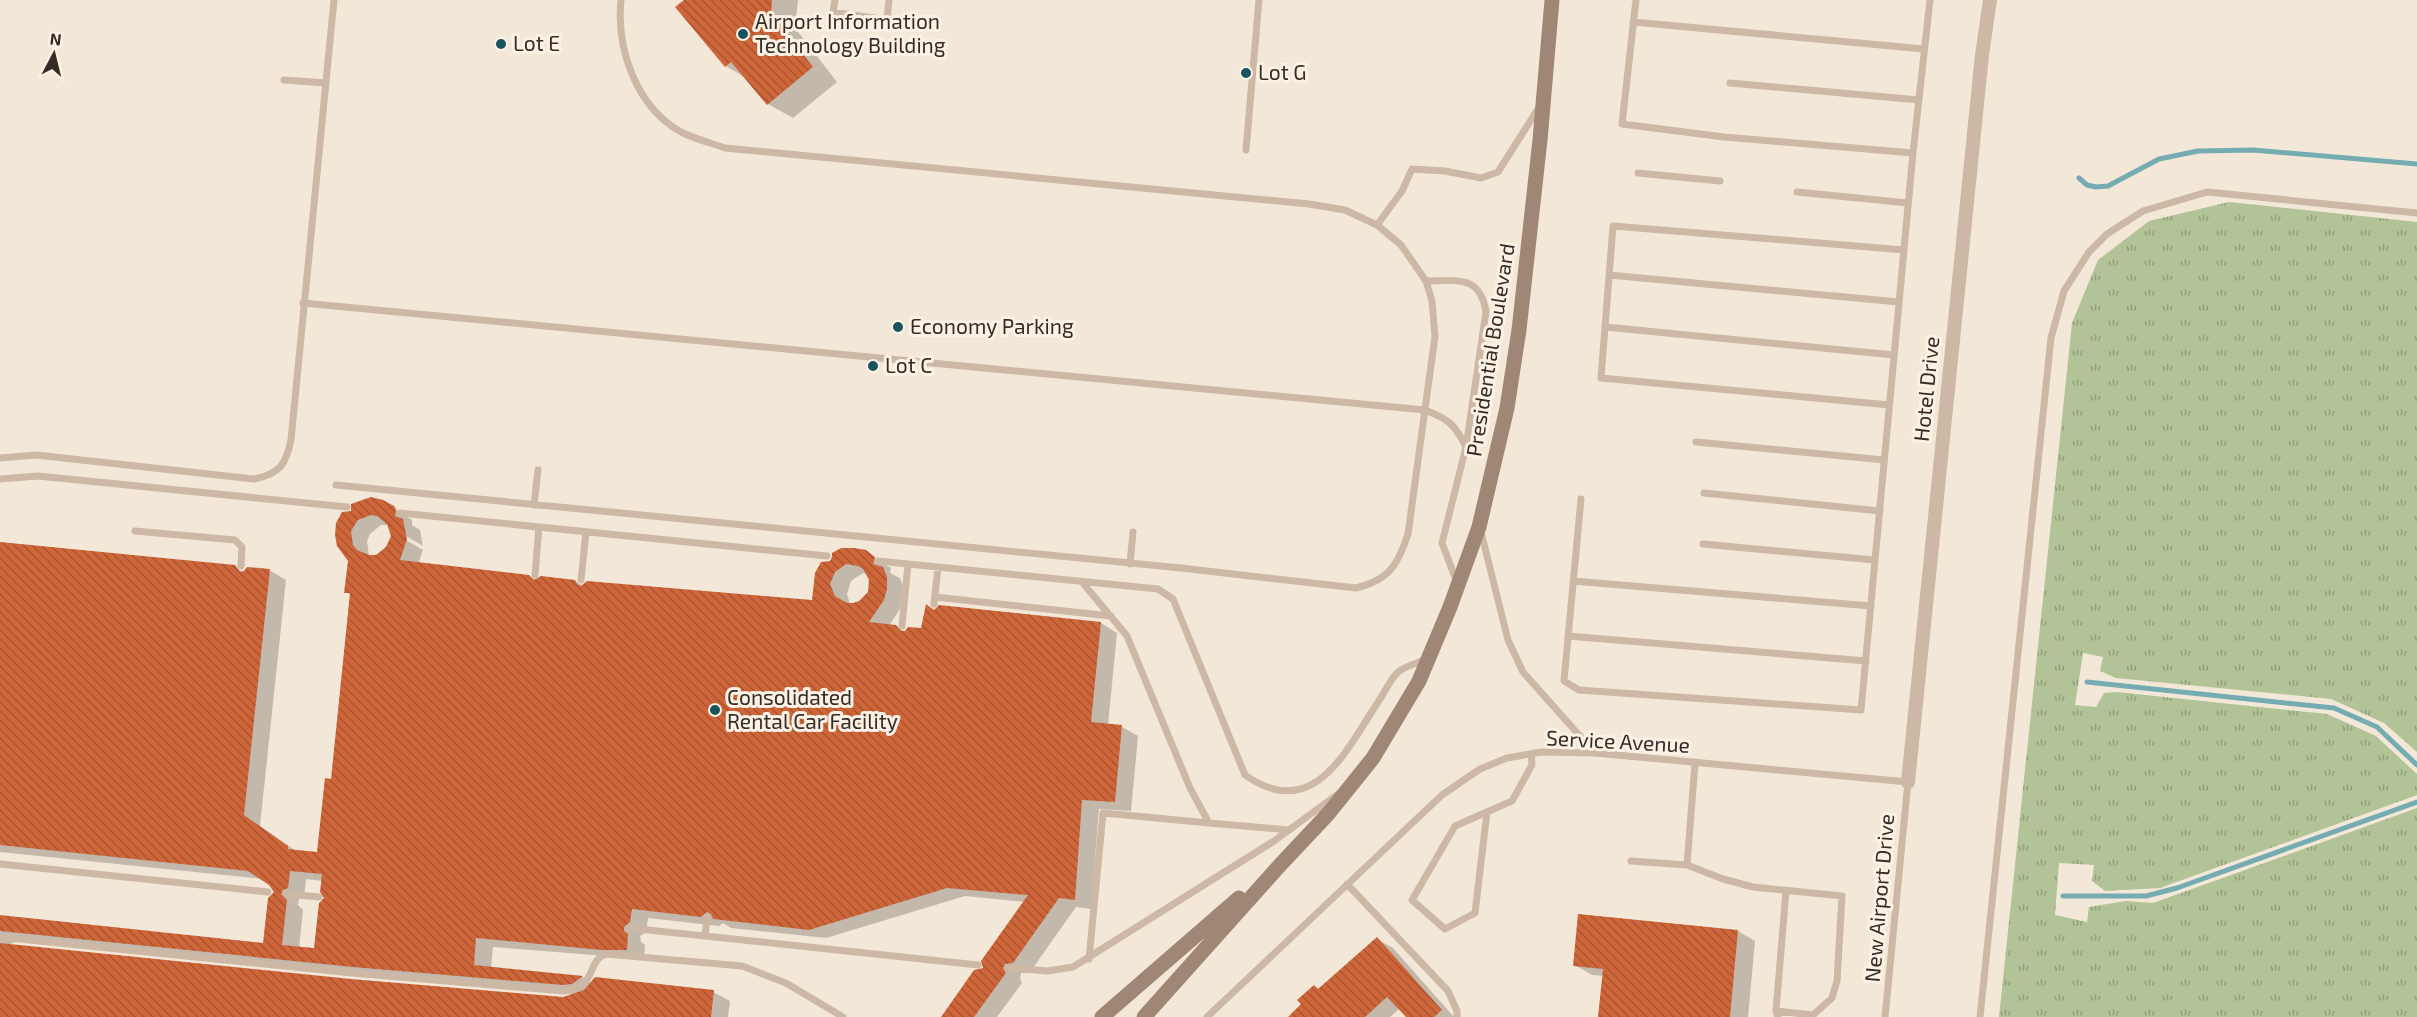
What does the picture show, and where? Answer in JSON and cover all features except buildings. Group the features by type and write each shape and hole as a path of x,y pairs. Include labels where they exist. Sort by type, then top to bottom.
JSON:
{"main road":[{"name":"Presidential Boulevard","path":"1144,1017 1328,814 1355,781 1373,758 1403,711 1429,658 1479,526 1498,455 1510,386 1543,102 1552,0"},
{"name":"Presidential Boulevard","path":"1102,1017 1281,864"}],"street":[{"name":"Hotel Drive","path":"1908,782 1981,67 1990,0"}],"lane":[{"path":"0,458 36,455 254,478 268,476 282,465 288,455 291,440 334,0"},
{"path":"336,486 1356,588 1382,579 1401,557 1408,534 1435,336 1432,301 1426,281 1401,245 1377,225 1345,210 1309,204 725,148 681,132 657,112 636,84 624,50 620,17 621,0"},
{"path":"835,0 833,12 887,20 889,0"},
{"path":"1246,150 1259,0"},
{"path":"1636,0 1622,124 1724,137 1913,153"},
{"path":"1581,499 1564,681 1579,690 1861,710 1908,203 1930,0"},
{"path":"1633,22 1924,49"},
{"path":"284,80 326,83"},
{"path":"1730,83 1919,100"},
{"path":"1377,225 1402,191 1412,169 1445,171 1481,178 1498,172 1543,102"},
{"path":"1638,172 1720,181"},
{"path":"1797,192 1908,203"},
{"path":"1980,1017 2051,338 2064,291 2089,252 2107,234 2143,211 2207,192 2417,213"},
{"path":"1889,405 1601,378 1613,226 1904,250"},
{"path":"1609,275 1899,302"},
{"path":"1426,281 1460,281 1475,285 1484,296 1486,312 1466,447 1442,543 1458,585"},
{"path":"303,303 1425,410 1446,418 1459,432 1466,447"},
{"path":"1605,327 1894,355"},
{"path":"1696,442 1884,460"},
{"path":"534,505 538,470"},
{"path":"0,479 38,476 347,507"},
{"path":"1704,493 1880,511"},
{"path":"400,513 827,556"},
{"path":"1479,526 1508,640 1523,672 1595,753"},
{"path":"535,575 539,527"},
{"path":"135,531 235,540 242,547 242,566"},
{"path":"581,580 586,532"},
{"path":"1130,564 1133,532"},
{"path":"1702,544 1875,560"},
{"path":"878,561 1158,589 1173,599 1245,775 1262,787 1290,792 1310,787 1333,768 1398,672 1429,658"},
{"path":"902,626 908,564"},
{"path":"938,567 934,601 1111,616"},
{"path":"1573,581 1871,606"},
{"path":"1082,582 1127,636 1190,788 1209,823"},
{"path":"1568,636 1866,661"},
{"name":"Service Avenue","path":"1207,1017 1442,795 1480,769 1507,758 1541,752 1595,753 1908,782"},
{"path":"1487,812 1475,913 1445,929 1412,900 1455,826 1512,801 1532,765 1531,754"},
{"path":"1687,865 1695,763"},
{"path":"1009,968 1047,971 1073,967 1089,959 1289,830 1355,781"},
{"name":"New Airport Drive","path":"1885,1017 1908,782"},
{"path":"1089,959 1103,813 1289,830"},
{"path":"1631,861 1687,865 1723,879 1753,887 1842,896 1838,981 1832,998 1813,1015 1777,1014 1786,891"},
{"path":"0,864 268,892"},
{"path":"1347,884 1448,991 1457,1011 1457,1017"},
{"path":"287,894 319,897"},
{"path":"705,936 707,918"},
{"path":"629,928 978,965"},
{"path":"0,937 352,973 563,991 579,987 590,977 600,956 615,954 742,966 786,983 843,1017"},
{"path":"1091,1017 1156,969"}],"green space":[{"path":"2229,202 2417,222 2417,752 2384,723 2331,699 2116,678 2100,671 2103,657 2083,653 2075,705 2096,707 2104,693 2117,692 2327,714 2376,736 2417,774 2417,795 2160,888 2105,891 2092,881 2094,865 2059,863 2055,915 2087,922 2089,907 2126,901 2153,903 2417,808 2417,1017 1999,1017 2072,323 2098,260 2149,221"}],"waterway":[{"path":"2079,178 2087,185 2108,186 2159,159 2198,151 2253,150 2417,164"},
{"path":"2087,682 2334,708 2377,727 2417,765"},
{"path":"2063,896 2146,896 2177,888 2417,802"}],"place":[{"name":"Airport Information Technology Building","path":"743,34"},
{"name":"Lot E","path":"501,44"},
{"name":"Lot G","path":"1246,73"},
{"name":"Economy Parking","path":"898,327"},
{"name":"Lot C","path":"873,366"},
{"name":"Consolidated Rental Car Facility","path":"715,710"}]}
